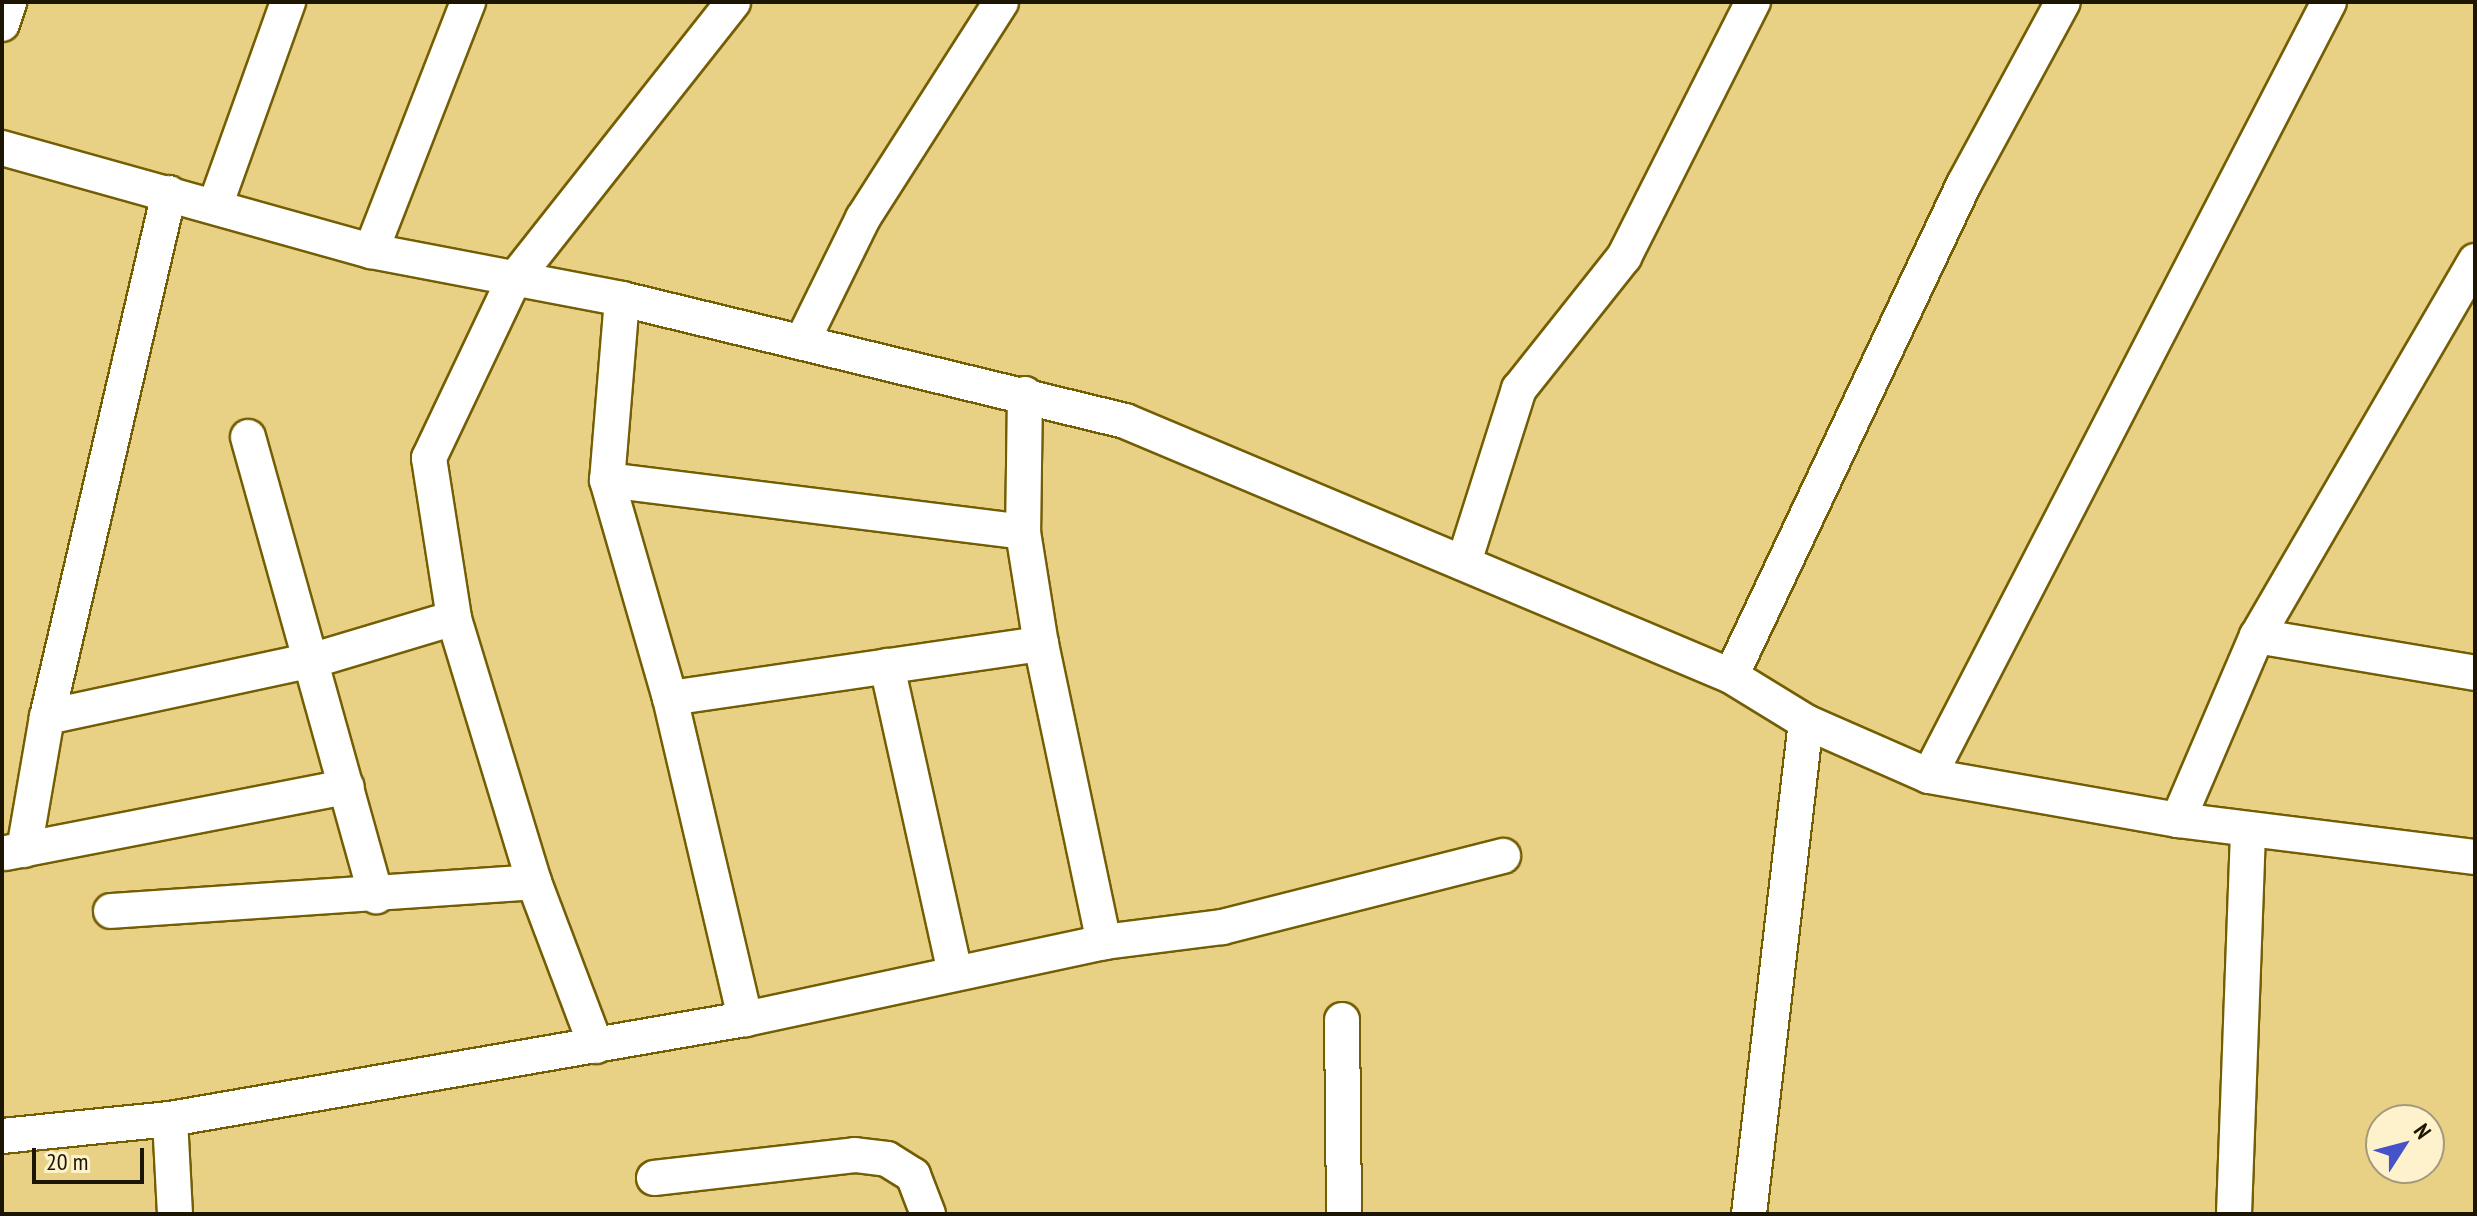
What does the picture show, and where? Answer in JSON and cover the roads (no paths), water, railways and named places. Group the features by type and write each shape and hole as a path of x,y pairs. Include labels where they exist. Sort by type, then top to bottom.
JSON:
{"street":[{"path":"2,24 9,2"},
{"path":"215,206 288,2"},
{"path":"371,251 468,2"},
{"path":"596,1046 534,882 454,618 429,458 513,281 733,2"},
{"path":"802,342 863,218 1001,2"},
{"path":"1464,562 1519,389 1624,257 1753,2"},
{"path":"1731,676 1964,184 2063,2"},
{"path":"1929,776 2329,2"},
{"path":"2,148 371,251 513,281 622,299 1025,394 1186,443 1731,676 1806,722 1929,776 2178,820 2475,857"},
{"path":"169,193 13,852 347,787"},
{"path":"2178,820 2257,636 2475,261"},
{"path":"622,299 607,480 670,698 745,1019"},
{"path":"1025,394 1023,532 1041,644 1104,942"},
{"path":"248,437 314,660 376,896"},
{"path":"607,480 1023,532"},
{"path":"47,717 314,660 454,618"},
{"path":"2257,636 2475,673"},
{"path":"670,698 1041,644"},
{"path":"887,666 955,972"},
{"path":"1749,1214 1806,722"},
{"path":"2234,1214 2248,829"},
{"path":"2,1136 170,1119 745,1019 1104,942 1222,927 1503,856"},
{"path":"111,911 376,896 534,882"},
{"path":"1342,1020 1344,1214"},
{"path":"170,1119 175,1214"},
{"path":"654,1178 855,1155 887,1159 913,1175 928,1214"}]}
